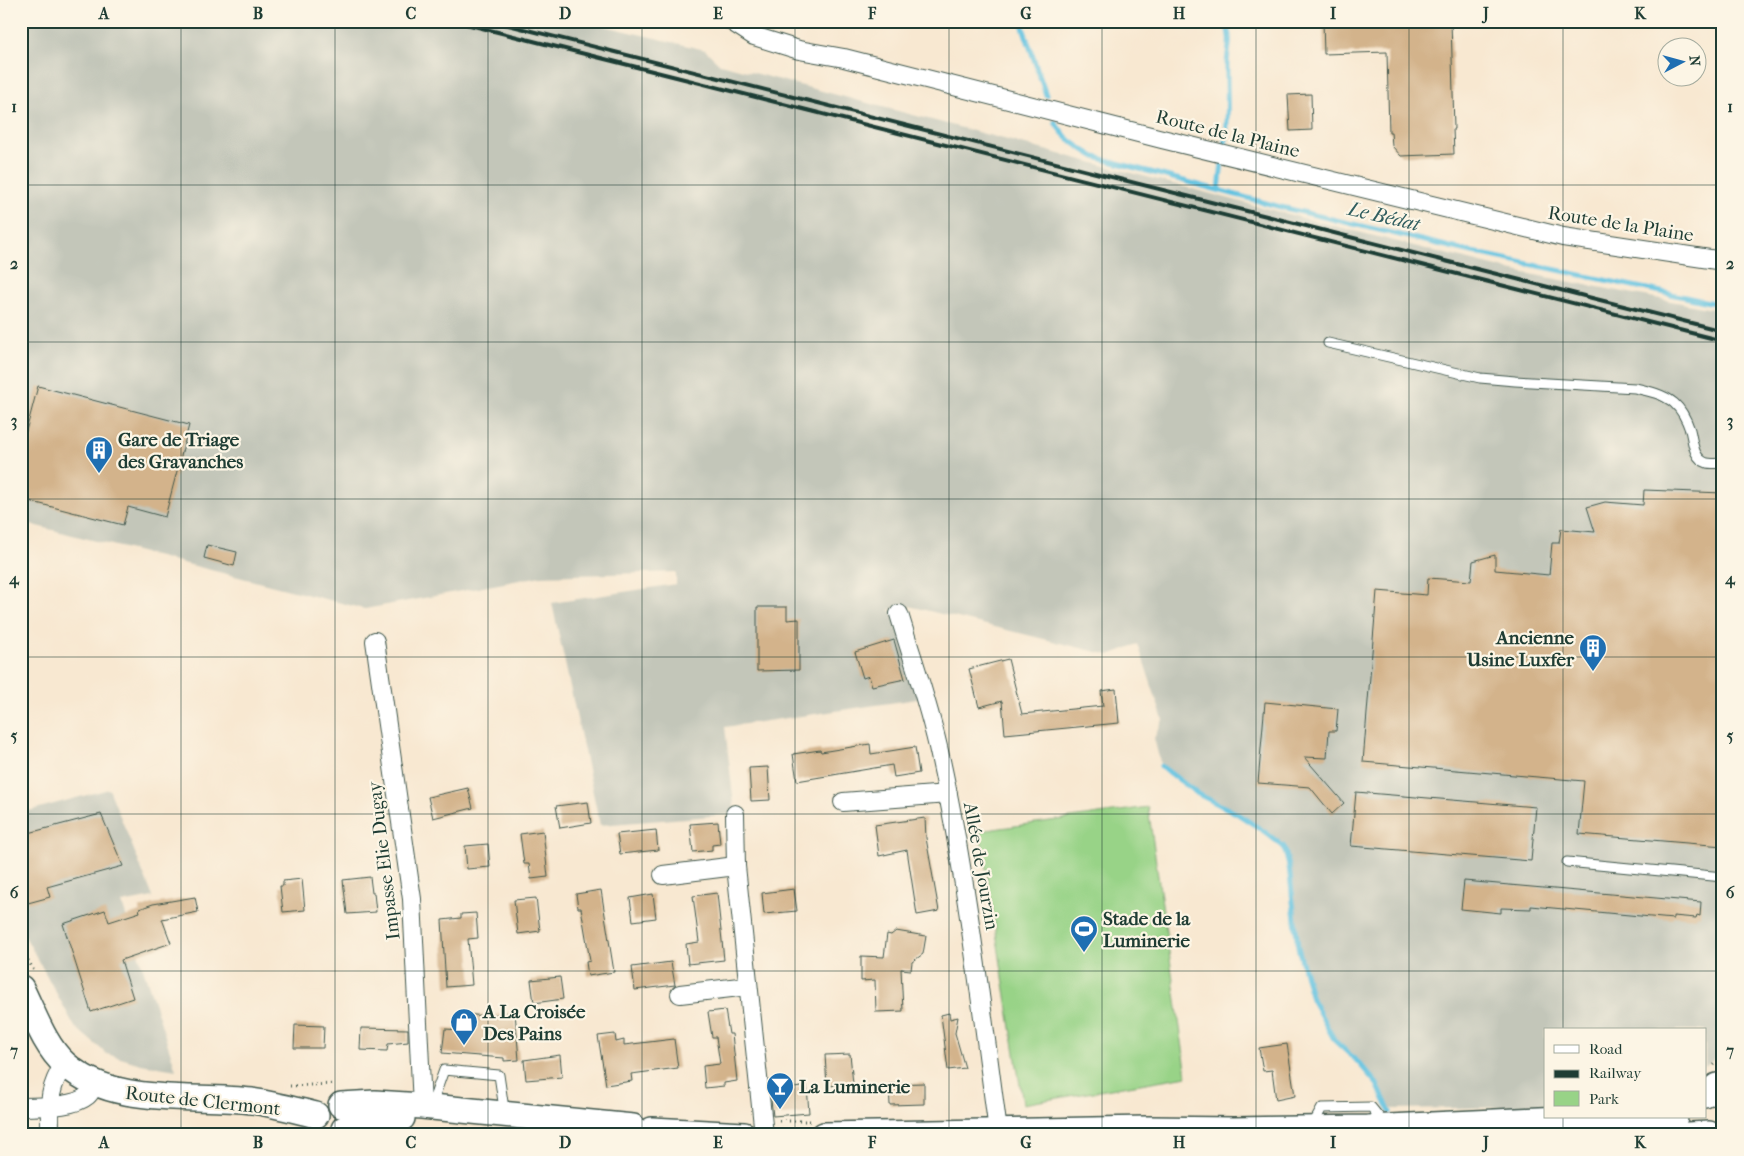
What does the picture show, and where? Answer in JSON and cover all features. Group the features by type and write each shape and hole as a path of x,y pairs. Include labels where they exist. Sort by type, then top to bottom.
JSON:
{"main road":[{"name":"Route de Clermont","path":"28,980 53,1051 64,1064 85,1080 128,1094 253,1101 316,1115"},
{"path":"1706,1094 1717,1086 1723,1085"},
{"path":"338,1094 376,1103 502,1115 642,1132 744,1135"},
{"path":"338,1094 331,1102 326,1103 318,1110 316,1115 316,1124 326,1134 335,1133 383,1117 569,1135"},
{"path":"335,1133 348,1119 338,1094"},
{"path":"824,1135 998,1131 1388,1127 1582,1118 1650,1121 1669,1118"},
{"path":"1699,1118 1702,1126 1709,1134"},
{"path":"1486,1135 1583,1132 1641,1135"},
{"path":"1688,1135 1709,1134"}],"street":[{"name":"Route de la Plaine","path":"731,21 754,36 800,50 844,58 1162,139 1563,237 1723,261"},
{"name":"Allée de Jourzin","path":"899,614 935,737 948,794 973,940 998,1131"},
{"name":"Impasse Elie Dugay","path":"375,641 412,899 428,1107"},
{"path":"842,802 948,794"},
{"path":"735,814 736,866 764,1135"},
{"path":"663,875 736,866"},
{"path":"680,994 748,986"},
{"path":"50,1135 50,1093 64,1064"},
{"path":"21,1106 79,1101 88,1096 96,1083"}],"lane":[{"path":"1328,343 1480,378 1635,388 1653,392 1668,398 1676,405 1687,423 1699,457 1708,463 1723,463"},
{"path":"1567,862 1723,877"},
{"path":"428,1107 435,1095 444,1070 499,1075 503,1102 502,1115"}],"path":[{"path":"21,947 28,980"},
{"path":"289,1085 338,1094"}],"shaded area":[{"path":"21,21 584,21 705,50 720,64 1283,213 1509,270 1723,311 1723,1051 1706,1066 1706,1028 1544,1028 1544,1105 1389,1109 1377,1084 1359,1063 1335,1041 1312,999 1298,947 1289,866 1284,847 1236,813 1198,794 1161,766 1154,738 1163,720 1138,644 1109,655 905,605 889,610 899,614 924,698 725,727 735,814 600,825 552,603 676,584 676,572 541,576 365,609 21,522"},
{"path":"109,789 153,897 122,903 176,1070 141,1064 107,1054 75,1027 21,929 21,813"}],"green space":[{"name":"Stade de la Luminerie","path":"1148,807 1187,1076 1023,1104 980,831"}],"building":[{"path":"1323,21 1451,21 1454,154 1401,156 1392,146 1391,132 1389,132 1387,52 1324,54"},
{"path":"1311,94 1312,130 1290,131 1288,95"},
{"name":"Gare de Triage des Gravanches","path":"38,386 189,425 165,517 128,507 123,525 21,499 21,450"},
{"name":"Ancienne Usine Luxfer","path":"1644,490 1723,493 1723,846 1579,834 1584,781 1363,762 1377,591 1427,595 1428,578 1471,581 1473,561 1495,555 1495,570 1549,575 1552,543 1559,543 1561,529 1595,532 1587,507 1605,502 1643,505"},
{"path":"207,545 237,552 234,566 204,558"},
{"path":"757,607 787,607 787,620 799,619 799,670 757,671"},
{"path":"894,640 905,679 872,686 869,676 863,678 855,652"},
{"path":"1008,659 1022,714 1103,706 1101,691 1116,689 1119,723 1005,734 1002,701 979,707 969,669"},
{"path":"1265,702 1338,709 1336,731 1329,731 1327,758 1304,757 1344,803 1332,814 1310,787 1258,783"},
{"path":"870,744 871,754 915,747 919,773 894,777 892,765 797,781 793,754 820,750 821,752"},
{"path":"768,767 770,800 751,801 749,768"},
{"path":"468,788 473,808 433,818 428,797"},
{"path":"1356,792 1536,807 1531,861 1351,846"},
{"path":"588,802 591,823 560,828 556,806"},
{"path":"101,814 123,866 47,887 50,897 28,903 21,877 21,835"},
{"path":"925,818 926,838 939,911 917,915 907,850 879,856 875,825"},
{"path":"718,822 720,844 712,845 712,850 693,852 690,824"},
{"path":"656,830 658,850 620,854 617,834"},
{"path":"543,831 548,877 531,879 529,864 524,864 520,834"},
{"path":"488,844 490,867 467,869 465,846"},
{"path":"370,877 376,912 347,914 343,880"},
{"path":"302,879 305,910 283,912 280,886 283,886 283,881"},
{"path":"1464,881 1701,902 1700,916 1697,915 1696,918 1673,916 1673,919 1531,906 1531,909 1501,908 1501,913 1461,909"},
{"path":"794,889 797,911 764,914 762,893"},
{"path":"601,890 614,972 588,976 586,962 590,961 581,908 578,908 576,894"},
{"path":"717,893 724,960 688,964 686,944 699,942 693,896"},
{"path":"653,894 656,918 633,921 630,898"},
{"path":"195,897 198,912 162,919 171,943 121,960 133,998 91,1012 63,924 105,910 109,922 140,912 139,909 153,904"},
{"path":"536,898 540,931 518,934 514,900"},
{"path":"476,913 478,938 468,939 472,985 446,987 442,920 461,918 461,914"},
{"path":"896,931 926,936 923,954 912,962 911,970 901,969 903,1011 876,1012 875,980 861,981 861,956 884,957 887,934 891,935"},
{"path":"671,962 675,985 635,990 632,967"},
{"path":"560,977 563,999 534,1003 531,980"},
{"path":"725,1010 729,1034 732,1034 737,1081 724,1083 724,1086 705,1088 703,1066 720,1064 716,1037 712,1037 708,1012"},
{"path":"515,1012 519,1060 504,1061 504,1058 442,1053 445,1029 462,1030 463,1014 486,1016"},
{"path":"949,1013 950,1019 958,1017 955,1033 965,1068 948,1070 941,1015"},
{"path":"295,1025 324,1026 323,1048 294,1048"},
{"path":"361,1028 408,1029 408,1042 388,1044 387,1051 360,1050"},
{"path":"615,1034 616,1042 624,1040 624,1045 674,1039 678,1068 631,1074 632,1081 606,1085 598,1036"},
{"path":"1287,1044 1295,1096 1276,1100 1272,1070 1263,1071 1259,1048"},
{"path":"850,1054 853,1084 827,1086 825,1055"},
{"path":"560,1055 562,1077 526,1080 524,1060"},
{"path":"924,1083 924,1104 890,1105 889,1084"},
{"path":"807,1086 809,1113 773,1116 770,1092"}],"waterway":[{"name":"Le Bédat","path":"1021,21 1046,95"},
{"path":"1225,21 1229,41 1225,146"},
{"name":"Le Bédat","path":"1055,122 1067,138 1095,157 1281,207 1472,252 1723,305"},
{"path":"1219,190 1222,162"},
{"path":"1161,766 1198,794 1236,813 1284,847 1289,866 1298,947 1312,999 1335,1041 1359,1063 1377,1084 1390,1112"}],"railway":[{"path":"454,21 1723,341"},
{"path":"492,21 1723,331"}],"place":[{"name":"Gare de Triage des Gravanches","path":"99,474"},
{"name":"Ancienne Usine Luxfer","path":"1593,672"},
{"name":"Stade de la Luminerie","path":"1084,953"},
{"name":"A La Croisée Des Pains","path":"464,1046"},
{"name":"La Luminerie","path":"780,1110"}]}
